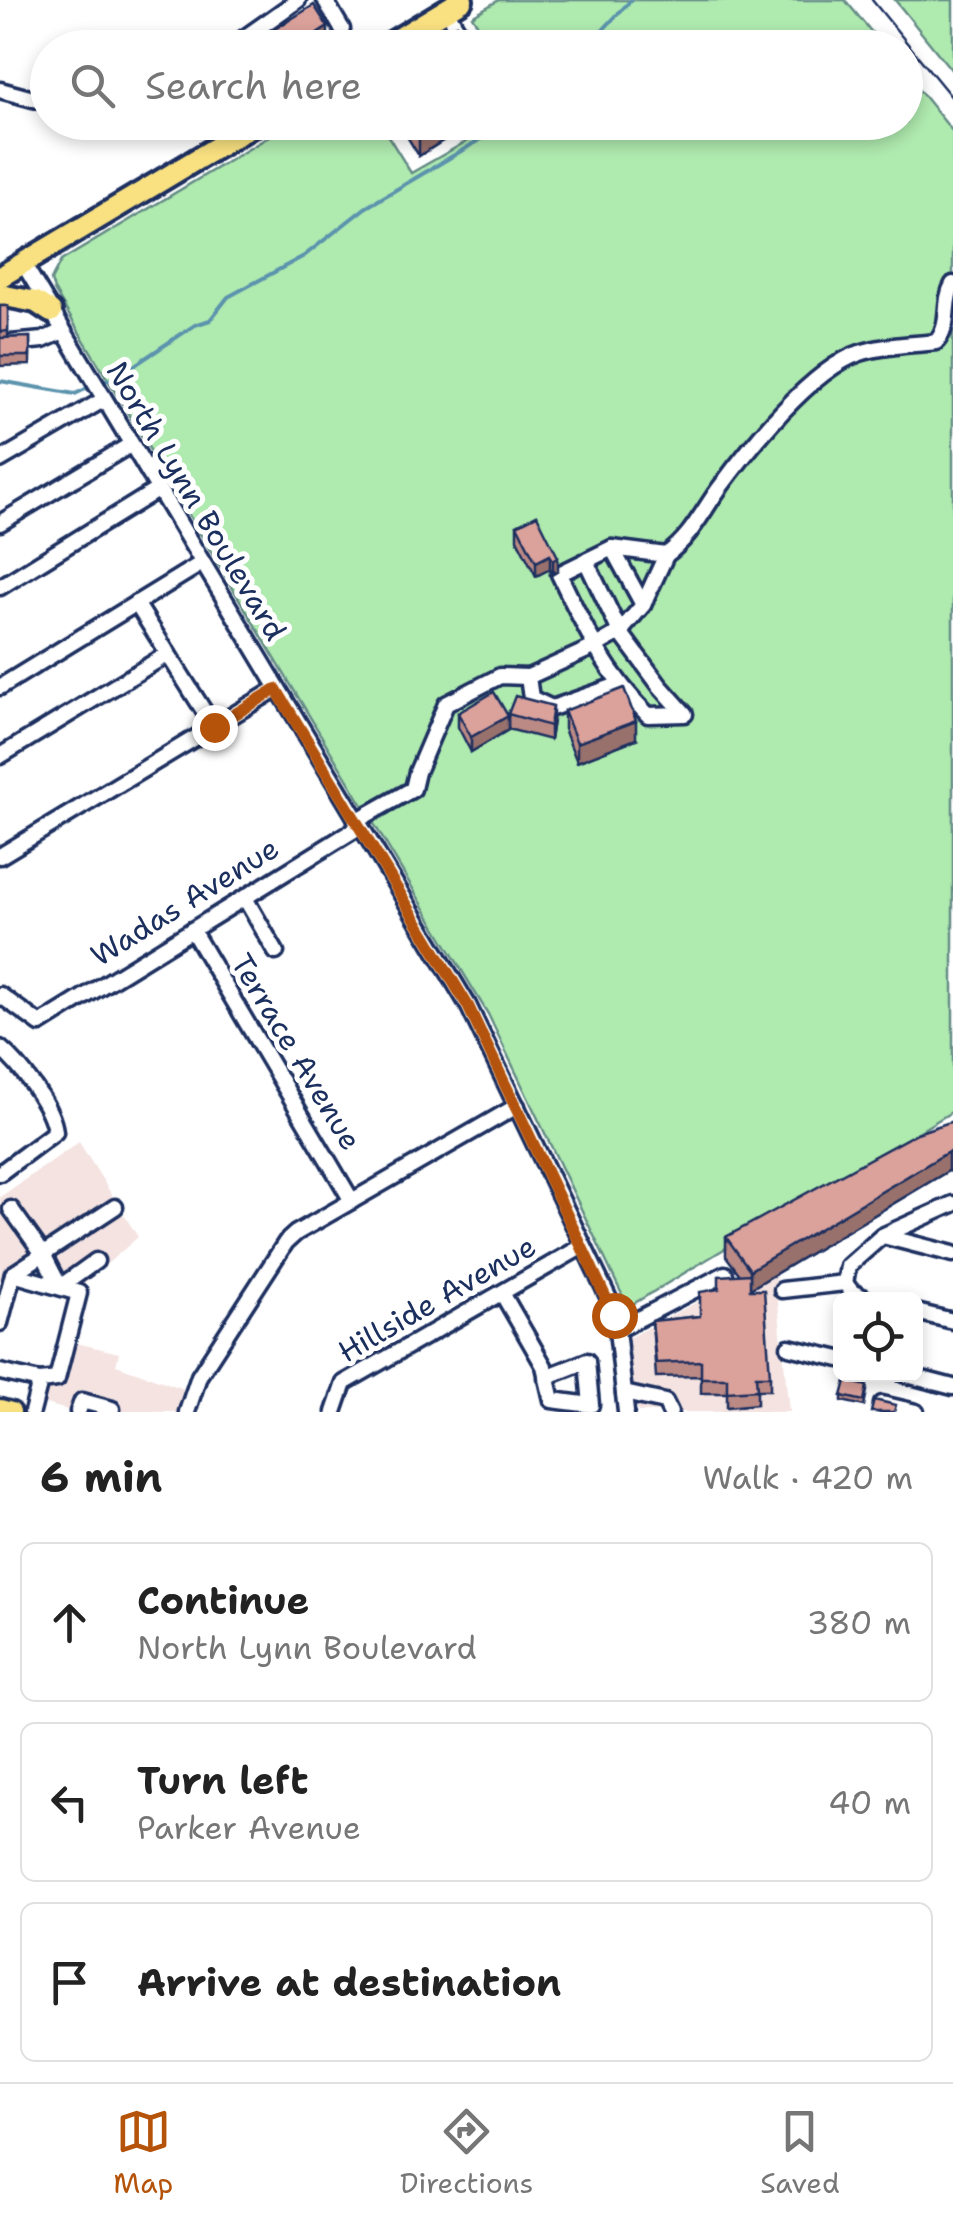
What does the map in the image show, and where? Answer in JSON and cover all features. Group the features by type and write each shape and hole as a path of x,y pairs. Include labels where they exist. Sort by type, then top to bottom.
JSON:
{"highway":[{"path":"413,30 454,5"},
{"path":"0,277 230,140"},
{"path":"0,294 36,302 51,312"}],"main road":[{"path":"0,1409 11,1412"}],"street":[{"path":"256,30 298,0"},
{"path":"325,0 342,29"},
{"path":"454,5 459,30"},
{"path":"0,90 30,98"},
{"path":"221,140 223,144"},
{"name":"North Lynn Boulevard","path":"23,263 468,1006 610,1302 626,1412"},
{"path":"620,632 643,605 666,555 684,542 748,451 792,402 860,353 936,342 946,330 947,294 953,284"},
{"path":"0,344 44,340 63,331"},
{"path":"1,458 97,389"},
{"path":"0,523 130,445"},
{"path":"0,587 157,490"},
{"path":"586,560 620,632 685,714 648,716 618,685 559,574 586,560 612,548 666,555"},
{"path":"612,548 643,605"},
{"path":"0,687 202,563"},
{"path":"136,604 214,727"},
{"name":"Wadas Avenue","path":"0,995 40,1024 245,898 413,788 446,704 500,676 528,676 620,632"},
{"path":"0,756 168,654"},
{"path":"528,676 531,698 552,708 618,685"},
{"path":"0,856 276,689"},
{"path":"245,898 276,952"},
{"name":"Terrace Avenue","path":"192,930 352,1201"},
{"path":"0,1048 43,1100 54,1118 55,1132 0,1173"},
{"path":"187,1412 199,1376 286,1242 517,1106"},
{"path":"845,1283 848,1266 882,1236 953,1204"},
{"path":"0,1323 13,1274 114,1207"},
{"path":"10,1209 43,1254 60,1287"},
{"path":"882,1236 953,1254"},
{"name":"Hillside Avenue","path":"336,1412 344,1383 583,1246"},
{"path":"60,1287 96,1261"},
{"path":"0,1372 40,1382 57,1379 79,1293 13,1274"},
{"path":"617,1330 725,1274"},
{"path":"782,1290 845,1283"},
{"path":"845,1283 854,1292"},
{"path":"502,1293 544,1366 546,1377"},
{"path":"923,1314 953,1321"},
{"path":"789,1347 833,1358"},
{"path":"923,1379 953,1387"},
{"path":"32,1412 40,1382"},
{"path":"624,1393 665,1402 670,1412"},
{"path":"78,1412 82,1401 112,1409 111,1412"},
{"path":"882,1404 916,1412"}],"shaded area":[{"path":"79,1142 138,1237 85,1283 72,1342 119,1353 116,1365 184,1389 177,1412 75,1412 42,1403 73,1296 3,1280 0,1288 0,1197"},
{"path":"774,1262 789,1412 638,1412 626,1339"}],"green space":[{"path":"499,0 845,0 870,30 481,30 472,16"},
{"path":"895,0 953,0 953,72 923,30"},
{"path":"923,95 953,132 953,1111 628,1307 488,1014 51,280 61,261 264,140 391,140 411,173 469,140 923,140"}],"building":[{"path":"314,5 328,27 323,30 273,30"},
{"path":"0,306 8,306 8,331 0,332"},
{"path":"30,337 30,356 0,356 0,338"},
{"path":"537,515 558,557 553,560 550,555 536,562 517,525"},
{"path":"624,688 636,721 577,743 564,711"},
{"path":"494,692 508,716 471,737 458,713"},
{"path":"515,696 553,706 550,726 508,714"},
{"path":"953,1121 953,1153 948,1152 750,1270 726,1237 917,1133"},
{"path":"750,1274 750,1290 764,1290 770,1376 756,1376 757,1390 727,1392 727,1378 701,1378 701,1361 656,1363 652,1321 700,1316 700,1292 719,1289 719,1276"},
{"path":"846,1382 867,1386 864,1401 842,1396"},
{"path":"874,1400 896,1405 894,1412 871,1412"}],"waterway":[{"path":"603,30 631,0"},
{"path":"101,383 120,375 195,325 210,320 228,297 304,256 365,208 480,140"},
{"path":"0,381 75,394 92,386"}],"tram line":[{"path":"872,0 897,30"},
{"path":"923,62 953,99"}],"route":[{"path":"214,727 276,689 490,1046 614,1315"}]}
